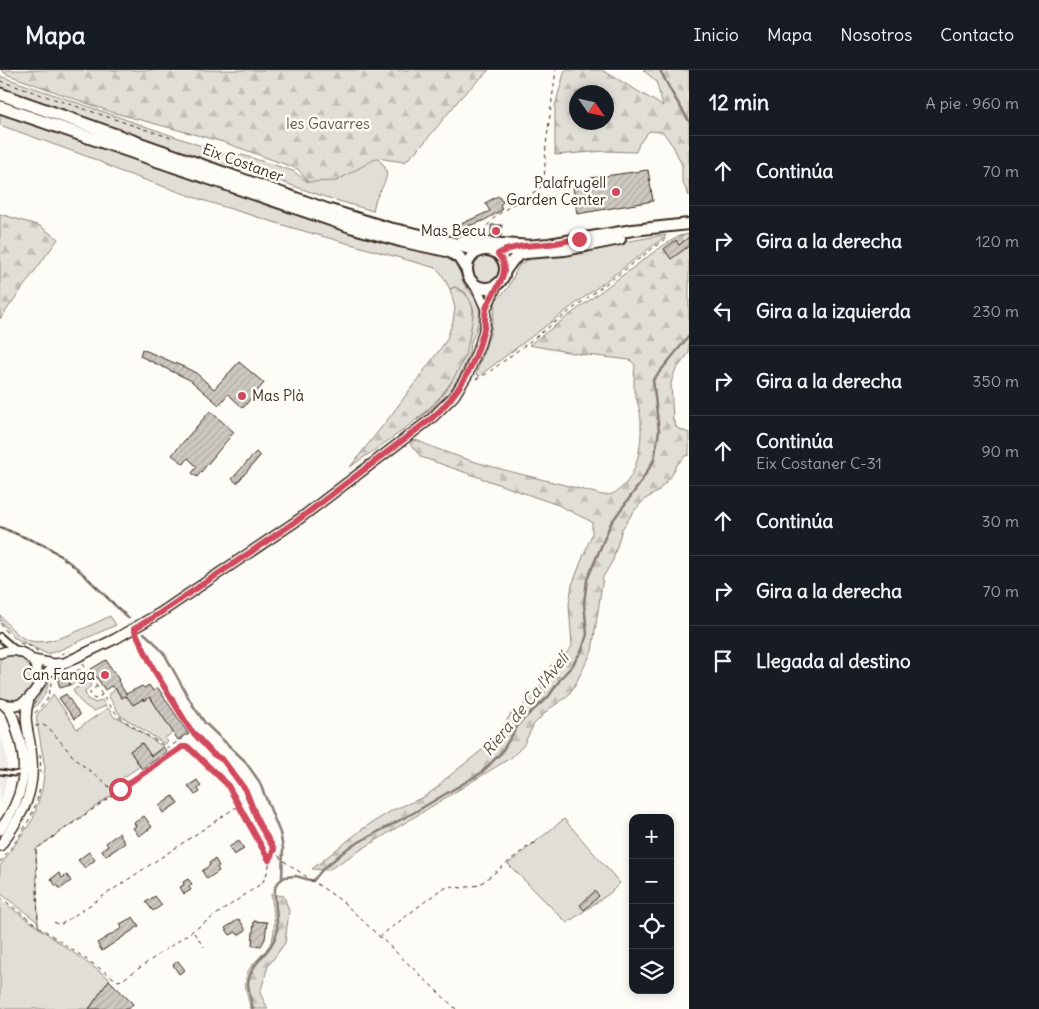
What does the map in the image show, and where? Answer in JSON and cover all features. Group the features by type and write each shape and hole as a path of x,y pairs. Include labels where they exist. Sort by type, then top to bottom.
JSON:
{"highway":[{"name":"Eix Costaner","path":"0,94 328,210 387,228 442,240 478,252"},
{"name":"Eix Costaner","path":"0,107 352,226 402,241 449,252 459,257 466,268"},
{"path":"442,240 526,246"}],"main road":[{"path":"498,254 526,246 633,230 689,224"},
{"path":"33,660 54,664 62,659 115,640 160,613 298,520 432,418 454,396 465,380 480,344 485,326 486,309 505,271 519,255 565,250 675,226"},
{"path":"486,309 475,285 468,278 466,268 472,256 478,252 488,250 498,254 502,259 505,271"},
{"path":"475,285 486,289 497,285"},
{"path":"0,653 15,646 33,660 39,673 37,688"},
{"path":"0,846 23,811 32,786 33,760 25,716 29,699 46,674 62,659"},
{"path":"2,703 15,705 29,699"},
{"path":"0,830 9,818 20,796 24,767 21,743 13,715 2,703"}],"street":[{"path":"0,637 15,646"}],"lane":[{"path":"0,772 17,774 24,767"}],"path":[{"path":"487,243 484,231 487,224 500,213 539,189 544,183 546,145 556,70"},
{"path":"0,80 174,140"},
{"path":"465,380 479,378 488,373 669,236 675,226"},
{"path":"0,527 50,548 91,581 136,627 154,670 192,732 213,754 223,760 246,791 259,824 282,859 343,902 456,1009"},
{"path":"0,623 12,638"},
{"path":"0,631 3,628"},
{"path":"15,646 30,646 44,655"},
{"path":"62,659 74,649"},
{"path":"83,664 120,717 168,748 192,732"},
{"path":"97,686 90,692 91,697 95,699 103,694"},
{"path":"34,726 43,725 49,728 76,761 106,783 114,794"},
{"path":"38,926 36,849 182,747 188,747 227,784 269,860"},
{"path":"54,922 60,925 239,805"},
{"path":"379,937 440,890 450,886 462,888 478,885 531,844 536,843"},
{"path":"0,897 38,926 118,981 262,883 266,877 269,860 274,849"},
{"path":"194,933 204,947"}],"shaded area":[{"path":"0,728 7,760 7,776 3,796 0,801"}],"green space":[{"name":"les Gavarres","path":"1,70 489,70 462,96 424,143 405,162 377,158 336,181 308,182 298,169 223,142 111,112 6,74"},
{"path":"565,70 602,70 663,106 656,81 643,70 689,70 689,196 682,181 682,165 673,146 663,132 649,131 639,144 636,152 605,151 555,155 555,106"},
{"path":"0,76 225,154 242,155 293,171 308,182 377,158 385,168 385,180 376,199 373,211 325,197 236,166 233,169 0,87"},
{"path":"0,114 371,239 451,258 458,266 465,285 478,303 479,311 478,322 468,356 458,379 441,401 417,420 435,404 450,385 463,360 474,310 465,292 455,287 450,289 436,268 293,228 205,201 119,171 94,159 0,125"},
{"path":"0,214 40,226 58,239 0,319"},
{"path":"689,234 689,353 675,371 671,383 673,420 677,428 689,433 689,455 685,456 676,466 672,475 657,492 644,500 634,511 622,529 613,560 603,577 592,651 575,685 567,697 549,709 534,724 523,746 512,757 328,870 312,869 365,827 393,810 424,797 497,738 511,714 520,711 541,684 551,665 566,654 572,646 569,604 572,585 592,534 592,522 558,505 421,457 410,444 416,440 484,465 602,495 613,494 618,491 626,483 635,468 641,439 640,412 634,389 635,365 630,360 579,354 529,345 658,249 679,236"},
{"path":"666,236 479,376 476,374 490,334 496,300 508,288 519,265 532,258"},
{"path":"485,256 495,260 499,270 495,280 485,284 475,280 471,270 475,260"},
{"path":"455,287 469,299 472,304 473,315 465,354 453,379 442,395 414,422 350,467 446,341 455,308 450,289"},
{"path":"0,615 18,634 34,642 68,635 110,616 116,625 47,654 13,637 0,620"},
{"path":"6,656 19,657 27,662 32,670 32,687 28,695 21,700 12,702 0,699 0,659"},
{"path":"80,669 84,679 70,685 67,674"},
{"path":"49,680 43,697 30,711"},
{"path":"89,681 91,686 85,691 87,699 96,703 102,700 106,706 94,711 77,697 73,690"},
{"path":"116,689 121,698 126,695 133,705 150,697 173,732 165,738 168,742 165,744 120,715 108,695"},
{"path":"53,694 77,729 108,708 115,718 119,718 163,747 151,756 142,743 130,751 140,766 116,783 120,789 36,849 38,922 0,893 0,866 33,819 42,789 45,768 36,717"},
{"path":"564,819 620,883 610,893 567,923 508,864"},
{"path":"271,894 284,896 289,911 285,943 268,966 260,993 268,1009 251,1009 247,995 246,976 252,965 266,950 272,940 274,911"},
{"path":"0,900 110,979 89,1009 5,1009 0,1006"}],"building":[{"path":"648,170 653,201 577,214 573,187 577,186 576,180"},
{"path":"498,196 503,202 500,205 502,210 483,221 462,228 461,224 490,211 485,203"},
{"name":"Mas Becu","path":"491,225 502,225 501,236 491,236"},
{"path":"689,237 689,246 671,259 664,249 676,240 679,245"},
{"path":"142,349 196,373 214,389 239,362 264,383 243,408 228,394 219,405 190,380 140,356"},
{"path":"210,411 234,432 197,477 192,473 197,467 188,458 184,464 172,455"},
{"path":"256,452 260,456 237,483 232,479"},
{"path":"106,660 126,694 142,686 144,688 149,685 153,691 158,688 188,733 178,740 150,697 133,705 128,698 125,696 122,698 116,689 111,686 105,690 91,669"},
{"path":"67,674 70,685 60,688 57,678"},
{"path":"66,694 80,715 74,719 59,698"},
{"path":"142,743 151,756 163,747 167,752 142,769 130,751"},
{"path":"197,780 201,786 198,789 200,792 195,795 188,786"},
{"path":"173,796 178,803 163,813 159,806"},
{"path":"144,816 152,827 139,836 133,828 136,826 134,823"},
{"path":"119,833 125,843 106,856 102,850 108,846 106,843"},
{"path":"239,841 244,849 234,855 229,847"},
{"path":"89,852 95,860 85,868 78,860"},
{"path":"215,859 219,866 217,868 219,871 207,879 202,871"},
{"path":"59,873 62,878 67,875 71,881 60,889 51,879"},
{"path":"188,879 192,884 189,887 191,890 184,894 180,887"},
{"path":"595,891 599,896 584,910 580,905"},
{"path":"155,896 162,905 153,911 146,902"},
{"path":"133,917 139,926 102,951 97,943 122,928 120,924"},
{"path":"239,919 246,930 238,935 236,932 230,935 225,928"},
{"path":"254,921 267,922 265,939 261,946 252,945"},
{"path":"178,961 185,970 179,974 173,965"},
{"path":"109,980 133,1004 129,1009 89,1009"}],"waterway":[{"name":"Riera de Ca l'Avelí","path":"660,70 689,121"},
{"name":"Riera de Ca l'Avelí","path":"253,1009 248,982 253,968 275,939 277,932 276,885 285,877 296,876 313,881 322,870 348,848 415,812 481,773 501,753 520,722 549,696 572,666 582,650 587,634 584,603 587,580 611,523 639,485 654,460 659,431 653,380 689,336"},
{"path":"0,527 48,547 77,568 128,618"},
{"path":"144,633 165,655 192,704 205,723 244,760 259,781 280,833 283,848 282,878"}],"place":[{"name":"Palafrugell Garden Center","path":"616,192"},
{"name":"Mas Becu","path":"496,231"},
{"name":"Mas Plà","path":"242,396"},
{"name":"Can Fanga","path":"105,675"}],"route":[{"path":"120,789 182,747 188,747 227,784 269,860 274,849 259,824 246,791 223,760 213,754 190,729 154,670 134,629 298,520 432,418 445,406 465,380 473,364 485,326 486,309 497,285 504,276 505,265 498,254 526,246 579,239"}]}
